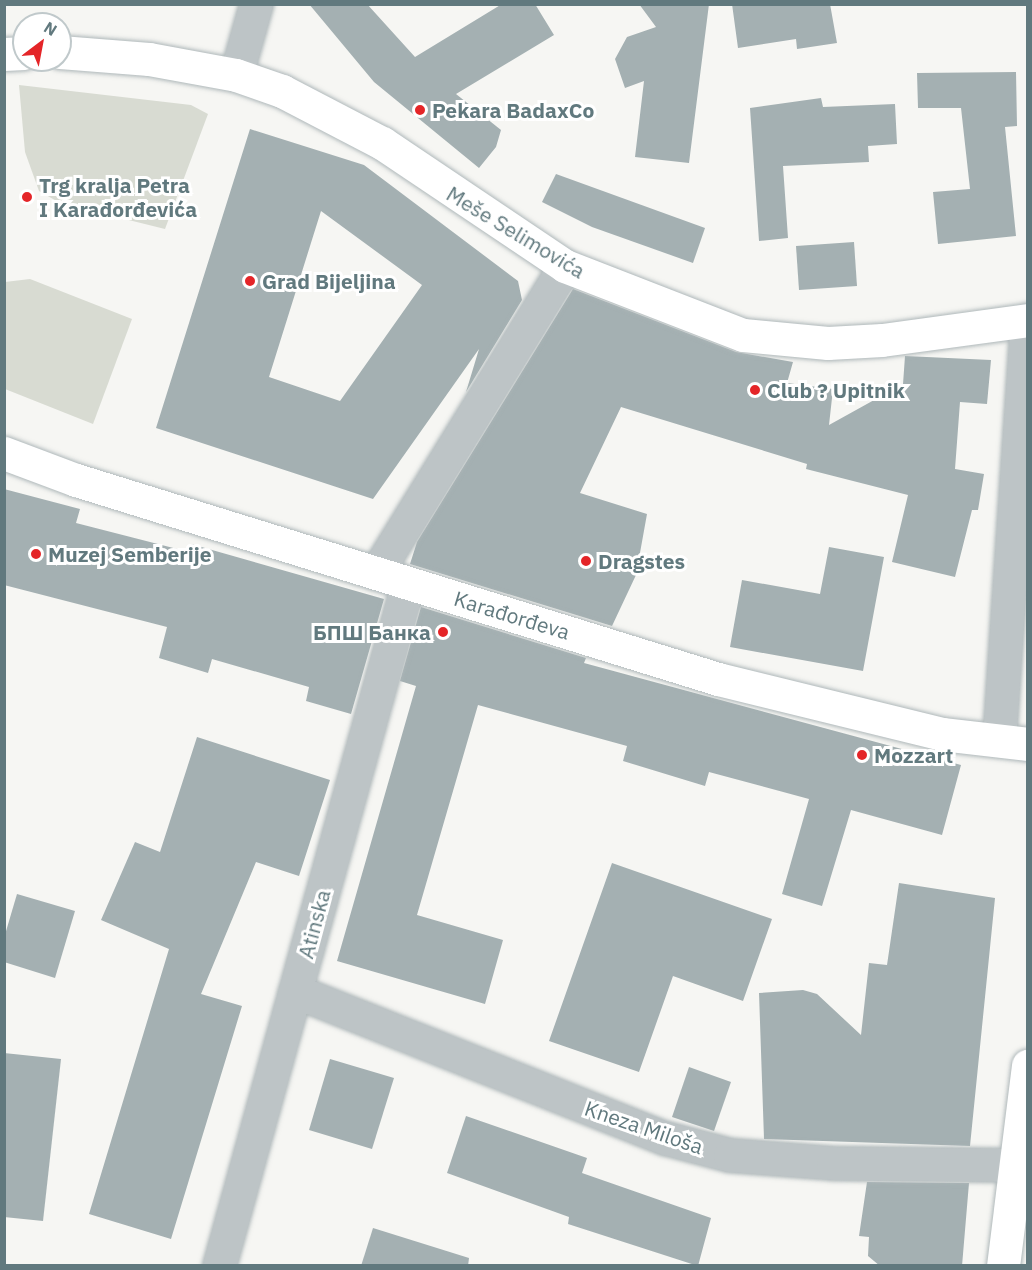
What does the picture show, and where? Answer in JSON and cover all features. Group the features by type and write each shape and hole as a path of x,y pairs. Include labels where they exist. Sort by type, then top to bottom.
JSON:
{"main road":[{"name":"Meše Selimovića","path":"72,52 108,52 236,75 282,91 382,143 565,266 743,335 871,341 1027,320"},
{"name":"Karađorđeva","path":"4,453 376,573 718,679 942,734 1013,742"},
{"path":"1003,1266 1012,1165 1028,1066"}],"street":[{"path":"236,75 256,4"},
{"path":"376,573 565,266"},
{"path":"1013,742 1027,320"},
{"name":"Atinska","path":"219,1266 408,583"},
{"name":"Kneza Miloša","path":"295,991 665,1138 730,1155 833,1163 1012,1165"}],"shaded area":[{"path":"19,85 191,105 208,114 165,229 60,203 39,191 25,152"},
{"path":"30,279 132,319 93,424 5,389 5,282"}],"building":[{"path":"309,4 367,4 415,57 502,4 535,4 554,35 456,94 501,130 496,147 479,168 374,82"},
{"path":"639,4 709,4 689,163 635,157 644,81 625,88 615,59 627,37 656,27"},
{"path":"732,4 830,4 837,43 797,49 796,39 738,48"},
{"path":"1016,72 1017,126 1005,127 1016,236 938,244 933,192 970,189 961,108 918,108 917,73"},
{"path":"821,98 823,107 895,104 897,144 868,146 869,162 783,166 788,238 759,241 750,108"},
{"path":"250,129 364,165 518,281 522,300 466,392 479,349 373,499 156,428","holes":["321,211 422,285 340,401 269,377"]},
{"path":"556,174 705,228 693,263 592,227 542,202"},
{"path":"854,242 857,286 799,290 796,246"},
{"path":"573,289 736,352 793,362 787,383 833,389 829,425 903,384 905,356 991,360 987,404 960,402 955,469 984,474 978,510 972,510 955,577 892,562 908,495 806,469 807,464 621,407 580,493 647,514 636,575 612,626 410,564 417,542"},
{"path":"4,489 80,509 76,523 189,552 191,544 384,599 351,714 306,701 309,687 212,659 208,673 159,658 167,627 4,585"},
{"path":"829,547 884,557 863,671 730,647 742,580 820,594"},
{"path":"421,607 586,658 584,663 961,765 942,835 851,810 822,906 782,894 809,799 709,772 705,786 623,761 627,746 478,705 417,915 503,940 485,1004 337,961 416,686 400,681"},
{"path":"197,737 330,780 299,876 256,862 201,994 242,1006 171,1239 89,1214 169,949 101,920 135,842 160,852"},
{"path":"612,863 772,919 743,1001 673,976 639,1072 549,1041"},
{"path":"899,883 995,898 970,1146 764,1139 759,993 803,990 817,994 861,1035 869,963 887,965"},
{"path":"17,894 75,911 55,978 4,962 4,938"},
{"path":"4,1053 61,1059 43,1221 4,1217"},
{"path":"330,1059 394,1078 372,1149 309,1130"},
{"path":"689,1067 731,1082 714,1131 672,1117"},
{"path":"466,1116 587,1158 582,1173 711,1218 698,1266 568,1224 569,1217 447,1173"},
{"path":"867,1182 969,1183 962,1266 880,1266 868,1256 869,1237 859,1236"},
{"path":"373,1228 469,1258 468,1266 361,1266"}],"place":[{"name":"Pekara BadaxCo","path":"420,110"},
{"name":"Trg kralja Petra I Karađorđevića","path":"27,197"},
{"name":"Grad Bijeljina","path":"250,281"},
{"name":"Club ? Upitnik","path":"755,390"},
{"name":"Muzej Semberije","path":"36,554"},
{"name":"Dragstes","path":"586,561"},
{"name":"БПШ Банка","path":"443,632"},
{"name":"Mozzart","path":"862,755"}]}
